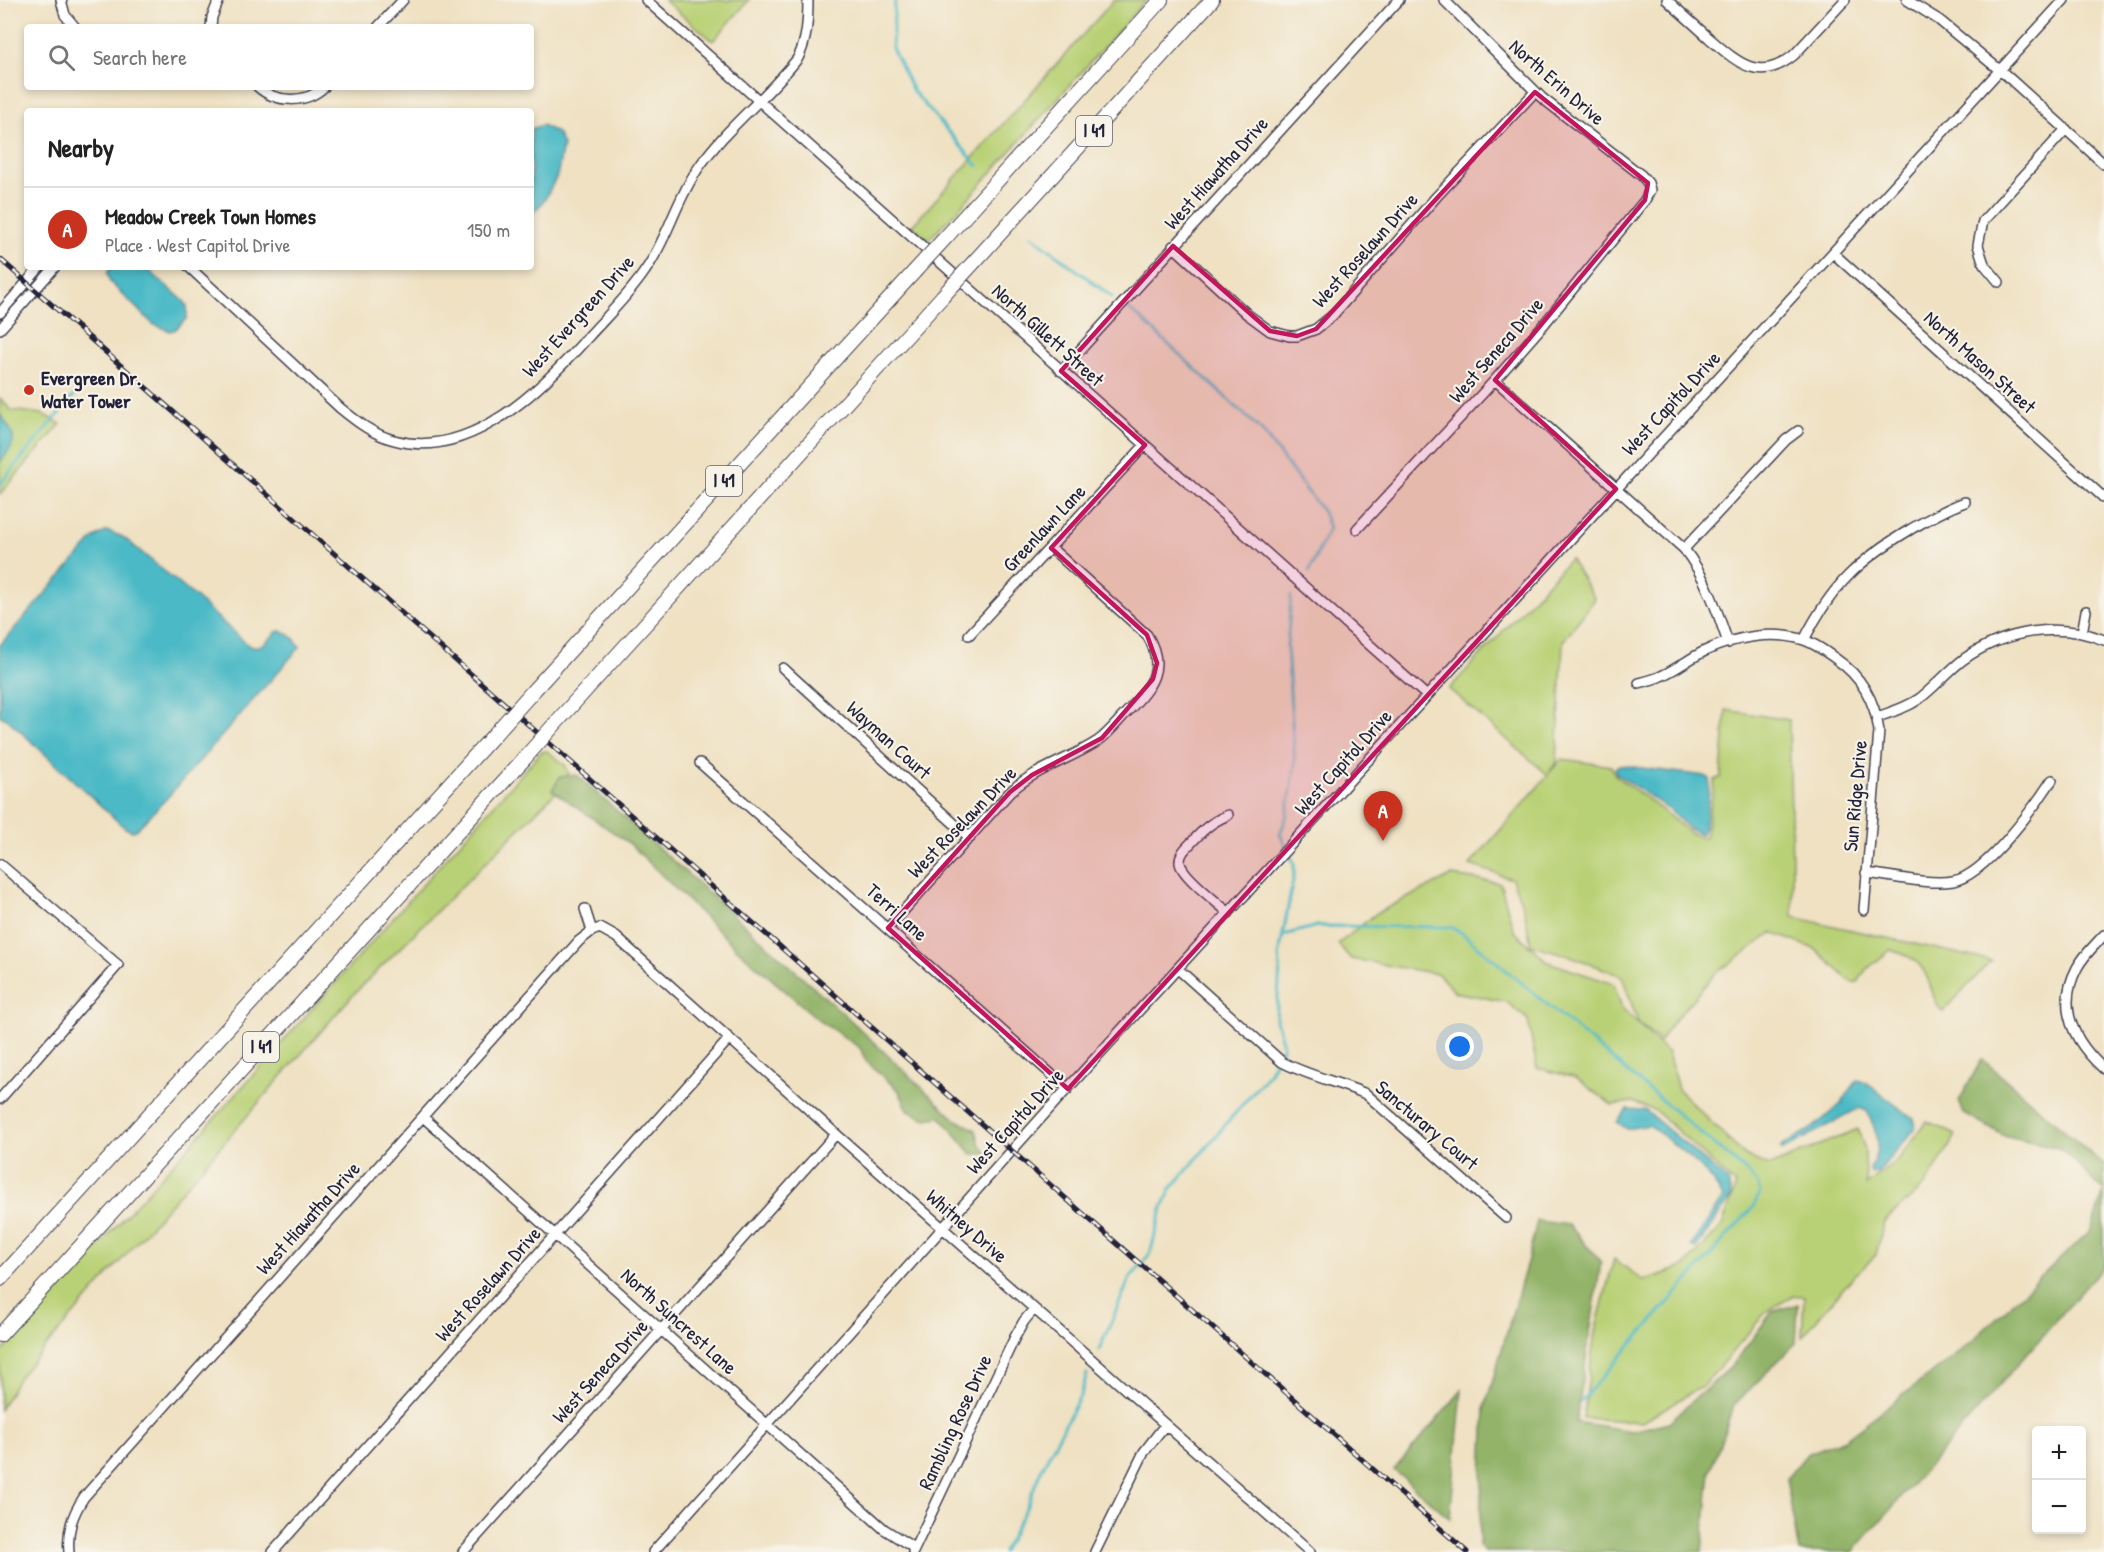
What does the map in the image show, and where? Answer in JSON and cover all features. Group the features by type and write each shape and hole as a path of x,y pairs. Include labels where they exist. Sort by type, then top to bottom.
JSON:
{"highway":[{"name":"I 41","path":"0,1279 1161,0"},
{"name":"I 41","path":"0,1335 1212,0"}],"street":[{"path":"61,0 65,15 72,24"},
{"path":"211,24 219,0"},
{"path":"381,24 403,0"},
{"name":"North Gillett Street","path":"646,0 1427,696"},
{"name":"West Evergreen Drive","path":"192,270 340,408 361,424 380,435 402,442 421,444 449,441 466,435 523,402 539,389 573,354 646,270 697,169 791,67 802,50 807,35 808,0"},
{"name":"West Hiawatha Drive","path":"1061,370 1399,0"},
{"name":"North Erin Drive","path":"1444,0 1535,92 1641,175 1649,186"},
{"path":"1667,0 1735,60 1749,67 1768,69 1786,62 1794,55 1845,0"},
{"path":"1907,0 1939,20 2104,164"},
{"name":"West Capitol Drive","path":"653,1552 1068,1089 2064,0"},
{"path":"262,90 279,98 294,100 312,96 320,90"},
{"name":"West Roselawn Drive","path":"1173,246 1265,327 1289,336 1316,329 1332,316 1437,196 1535,92"},
{"path":"1999,282 1984,264 1978,245 1983,222 2066,129"},
{"name":"West Seneca Drive","path":"1357,529 1545,323 1645,200 1649,194 1649,186"},
{"name":"North Mason Street","path":"1833,253 2104,498"},
{"path":"0,313 37,270"},
{"path":"0,329 52,270"},
{"path":"1495,380 1684,549 1705,582 1728,643"},
{"path":"1684,549 1786,440 1798,431"},
{"name":"Greenlawn Lane","path":"969,635 1145,445"},
{"path":"1804,640 1828,598 1856,567 1875,552 1945,509 1965,502"},
{"name":"West Roselawn Drive","path":"888,928 1019,784 1046,767 1097,741 1110,731 1145,693 1156,671 1155,652 1147,634 1051,548"},
{"path":"2082,633 2086,611"},
{"path":"1877,717 1918,700 1961,662 1992,643 2041,631 2082,633 2104,640"},
{"name":"Sun Ridge Drive","path":"1640,683 1661,676 1703,652 1762,635 1804,640 1817,646 1855,675 1870,698 1877,717 1878,750 1864,910"},
{"name":"Wayman Court","path":"783,668 970,838"},
{"name":"Terri Lane","path":"700,763 1068,1089"},
{"path":"1866,873 1943,881 1964,878 1983,865 2027,816 2052,780"},
{"path":"1228,815 1209,823 1184,850 1180,857 1180,864 1187,874 1229,913"},
{"path":"0,864 118,965 0,1099"},
{"path":"585,909 596,929"},
{"name":"West Hiawatha Drive","path":"68,1550 71,1521 84,1497 579,941 596,929"},
{"name":"Whitney Drive","path":"596,929 616,937 1310,1552"},
{"path":"2104,935 2077,967 2070,985 2068,1001 2070,1021 2074,1032 2089,1055 2104,1069"},
{"name":"Sancturary Court","path":"1178,969 1282,1062 1296,1070 1338,1082 1366,1094 1506,1218"},
{"name":"West Roselawn Drive","path":"273,1552 729,1039"},
{"name":"North Suncrest Lane","path":"423,1118 884,1529 913,1550"},
{"name":"West Seneca Drive","path":"463,1552 836,1134"},
{"name":"Rambling Rose Drive","path":"913,1550 1015,1337 1024,1321 1035,1310"},
{"path":"1095,1552 1144,1452 1165,1425"}],"highlighted area":[{"path":"1535,92 1648,183 1645,200 1495,380 1616,489 1068,1089 888,928 1010,792 1032,775 1102,738 1153,679 1157,663 1147,635 1051,548 1145,445 1061,371 1173,246 1270,331 1297,336 1316,329"}],"green space":[{"path":"664,0 749,0 713,41"},
{"path":"1114,0 1146,0 957,211 928,240 912,226"},
{"path":"0,398 11,410 42,414 61,424 0,494"},
{"path":"1570,559 1595,599 1563,641 1557,761 1549,773 1562,759 1611,766 1615,775 1690,833 1705,838 1715,780 1721,777 1726,710 1789,720 1793,917 1991,961 1943,1012 1936,1003 1926,974 1913,959 1890,950 1866,970 1858,982 1851,982 1815,949 1772,933 1715,974 1671,1024 1660,1041 1638,1022 1622,976 1568,955 1531,945 1524,909 1512,879 1470,865 1548,775 1449,689"},
{"path":"547,751 565,765 569,773 563,785 351,997 19,1377 0,1410 0,1354 212,1121 541,752"},
{"path":"577,775 844,1014 955,1119 976,1130 980,1145 988,1154 972,1154 941,1117 926,1119 908,1111 899,1091 866,1061 860,1048 820,1021 737,949 630,844 552,790 560,777"},
{"path":"1451,876 1500,883 1514,931 1548,962 1614,984 1622,1008 1668,1053 1678,1089 1745,1156 1770,1166 1858,1129 1865,1150 1866,1185 1899,1159 1927,1121 1956,1135 1927,1183 1884,1222 1876,1255 1852,1278 1802,1337 1804,1297 1794,1295 1766,1312 1704,1385 1642,1422 1583,1418 1595,1332 1614,1259 1644,1281 1685,1266 1722,1226 1736,1185 1656,1111 1633,1102 1612,1105 1576,1078 1537,1068 1528,1020 1507,1002 1455,992 1438,974 1351,959 1338,944 1377,913"},
{"path":"1982,1059 2104,1165 2104,1191 2062,1149 2003,1135 1964,1114 1959,1101"},
{"path":"2104,1191 2104,1266 1853,1552 1799,1552 1786,1479 1807,1454 1845,1439 1961,1351 2091,1230"},
{"path":"1537,1221 1569,1225 1601,1262 1576,1422 1632,1431 1669,1422 1732,1366 1772,1312 1798,1304 1796,1343 1734,1405 1710,1472 1702,1552 1485,1552 1479,1546 1485,1407"},
{"path":"1462,1390 1450,1518 1394,1470"}],"water":[{"path":"542,125 557,133 563,145 557,176 544,201 534,212 534,128"},
{"path":"109,270 148,270 184,301 187,306 187,318 176,329 170,331 153,324 110,282 107,273"},
{"path":"0,415 10,428 13,439 10,449 0,462"},
{"path":"107,531 123,537 248,645 252,647 263,645 278,631 291,636 300,647 166,799 136,830 132,831 125,828 7,719 0,716 0,645 94,538"},
{"path":"1619,765 1705,776 1710,779 1707,813 1702,834 1689,829 1671,811 1616,773 1615,768"},
{"path":"1857,1080 1865,1082 1914,1119 1915,1129 1878,1172 1872,1174 1870,1169 1876,1154 1876,1133 1867,1111 1859,1108 1783,1150 1780,1149 1811,1129 1841,1104"},
{"path":"1627,1109 1645,1110 1728,1181 1731,1197 1696,1248 1691,1246 1723,1198 1718,1188 1701,1168 1649,1125 1627,1129 1617,1122"}],"waterway":[{"path":"895,0 892,48 913,91 978,166"},
{"path":"1032,236 1112,297"},
{"path":"1128,309 1262,431 1323,512 1329,528 1309,572"},
{"path":"0,484 77,392"},
{"path":"1099,1350 1130,1278 1150,1254 1161,1212 1171,1189 1270,1072 1283,1046 1276,1019 1279,956 1294,875 1294,864 1280,834 1287,815 1295,766 1287,647 1291,596"},
{"path":"1284,935 1317,926 1451,927 1462,933 1746,1171 1757,1183 1760,1193 1753,1207 1581,1401"},
{"path":"1003,1552 1026,1508 1042,1468 1081,1394 1087,1374"}],"railway":[{"path":"0,259 1467,1552"}],"place":[{"name":"Evergreen Dr. Water Tower","path":"29,390"},
{"name":"Meadow Creek Town Homes","path":"1383,841"}]}
